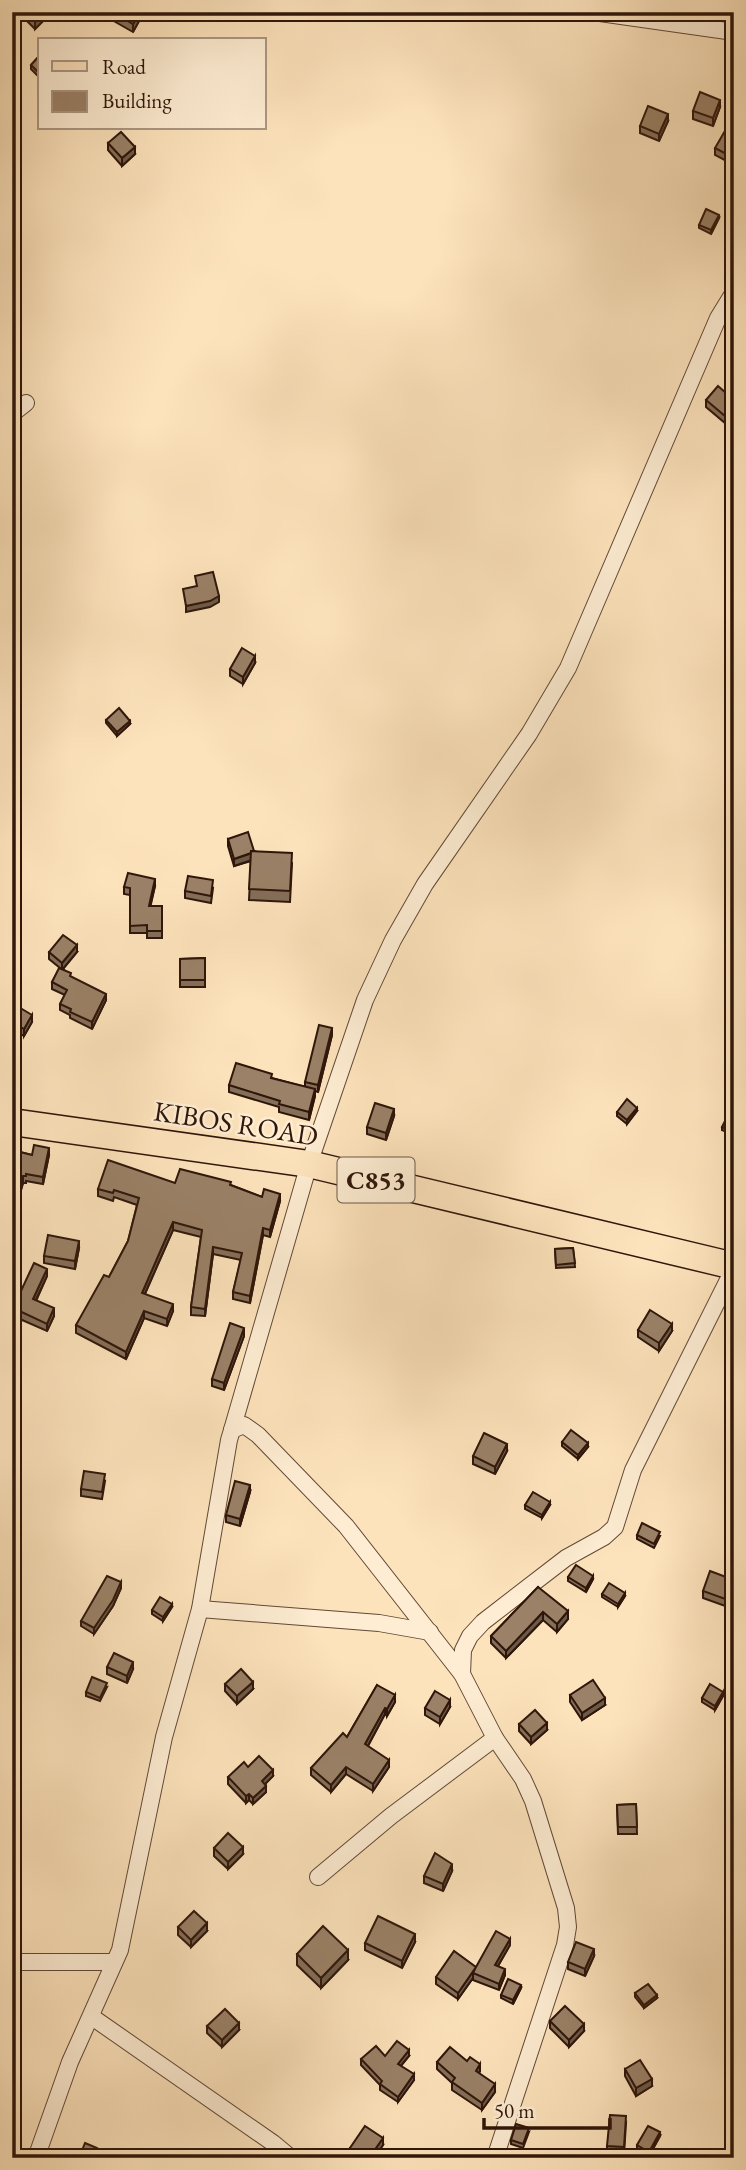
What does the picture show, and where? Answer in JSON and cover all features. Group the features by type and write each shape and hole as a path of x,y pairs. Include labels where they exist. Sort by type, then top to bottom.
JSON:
{"main road":[{"name":"KIBOS ROAD","path":"12,1122 309,1164 734,1267"}],"street":[{"path":"593,12 734,32"},
{"path":"36,2158 70,2062 120,1951 164,1737 200,1609 232,1430 309,1164 365,1000 425,884 529,734 568,668 712,331 734,292"},
{"path":"12,414 26,403"},
{"path":"462,1674 463,1650 470,1636 483,1622 566,1558 604,1537 614,1527 633,1470 734,1267"},
{"path":"232,1430 244,1425 258,1435 346,1526 462,1674 495,1738 523,1779 533,1801 561,1889 568,1927 565,1945 495,2158"},
{"path":"200,1609 379,1623 430,1632"},
{"path":"318,1877 382,1823 495,1738"},
{"path":"12,1962 114,1962"},
{"path":"92,2017 273,2143 290,2158"}],"building":[{"path":"25,12 45,12 35,22"},
{"path":"113,12 140,12 133,24"},
{"path":"38,57 38,72 31,65"},
{"path":"700,92 720,100 713,118 693,111"},
{"path":"648,106 668,114 659,134 640,126"},
{"path":"726,129 734,133 732,157 715,148"},
{"path":"121,132 135,147 122,158 108,143"},
{"path":"706,209 719,215 711,230 699,225"},
{"path":"718,386 734,400 734,405 725,416 706,400"},
{"path":"213,572 219,596 210,601 186,606 183,589 197,586 195,576"},
{"path":"242,648 255,656 243,677 230,669"},
{"path":"119,708 130,721 117,732 106,720"},
{"path":"248,832 254,851 234,859 228,839"},
{"path":"251,851 292,853 290,891 249,889"},
{"path":"128,873 155,879 149,906 162,906 162,931 147,931 147,925 130,926 130,888 124,887"},
{"path":"188,876 213,880 211,896 185,891"},
{"path":"63,935 77,945 62,963 49,952"},
{"path":"205,958 205,980 180,980 180,959"},
{"path":"59,968 106,994 92,1022 60,1004 67,990 52,982"},
{"path":"12,1003 32,1015 24,1029 12,1022"},
{"path":"319,1025 332,1028 318,1085 305,1082"},
{"path":"236,1063 272,1074 271,1078 315,1089 309,1112 229,1085"},
{"path":"627,1099 637,1108 627,1120 617,1112"},
{"path":"375,1103 394,1109 386,1133 367,1127"},
{"path":"730,1111 734,1113 734,1132 722,1127"},
{"path":"34,1145 49,1148 43,1177 26,1174 23,1176 12,1214 12,1150 32,1155"},
{"path":"108,1160 175,1183 180,1169 231,1182 230,1185 262,1197 264,1189 280,1194 270,1230 263,1228 250,1296 233,1292 242,1253 213,1247 205,1309 191,1307 202,1230 173,1222 142,1293 173,1304 167,1319 144,1311 126,1352 76,1325 104,1275 109,1277 128,1241 139,1198 114,1190 113,1193 98,1189"},
{"path":"48,1235 79,1241 75,1261 44,1256"},
{"path":"573,1248 575,1263 556,1265 555,1249"},
{"path":"34,1263 47,1269 33,1299 54,1308 47,1324 13,1308"},
{"path":"650,1310 672,1324 659,1343 638,1330"},
{"path":"230,1323 244,1328 224,1383 212,1379"},
{"path":"571,1430 588,1443 578,1455 562,1442"},
{"path":"12,1433 21,1433 18,1462 12,1461"},
{"path":"484,1433 507,1444 495,1467 473,1456"},
{"path":"84,1471 105,1474 102,1492 81,1489"},
{"path":"235,1481 250,1485 240,1519 226,1515"},
{"path":"533,1492 550,1502 542,1515 525,1505"},
{"path":"642,1523 660,1532 654,1544 637,1535"},
{"path":"576,1565 593,1576 586,1588 568,1577"},
{"path":"710,1571 734,1580 728,1600 703,1591"},
{"path":"107,1576 121,1582 113,1600 94,1628 81,1621"},
{"path":"609,1583 625,1593 618,1604 602,1594"},
{"path":"538,1587 568,1611 557,1624 543,1612 506,1651 491,1636"},
{"path":"160,1597 172,1604 163,1617 152,1610"},
{"path":"114,1653 133,1662 127,1676 107,1667"},
{"path":"241,1669 253,1682 237,1696 225,1684"},
{"path":"92,1677 107,1683 100,1698 86,1692"},
{"path":"593,1680 605,1698 582,1713 570,1695"},
{"path":"710,1684 723,1692 715,1706 702,1698"},
{"path":"377,1685 395,1695 365,1744 389,1760 373,1784 346,1767 331,1785 311,1768 343,1733 347,1737"},
{"path":"435,1691 450,1700 440,1717 425,1708"},
{"path":"535,1710 547,1723 531,1737 519,1724"},
{"path":"259,1756 273,1770 262,1781 266,1786 253,1798 249,1794 246,1796 228,1777 244,1762 248,1767"},
{"path":"636,1804 637,1827 618,1827 617,1805"},
{"path":"228,1833 243,1847 228,1862 214,1848"},
{"path":"435,1853 452,1864 443,1884 424,1876"},
{"path":"194,1911 207,1923 191,1940 178,1927"},
{"path":"378,1916 415,1934 402,1961 365,1943"},
{"path":"323,1926 348,1950 321,1978 297,1954"},
{"path":"496,1931 510,1939 495,1965 505,1969 499,1984 473,1973"},
{"path":"576,1942 594,1949 585,1969 568,1962"},
{"path":"454,1951 476,1967 458,1993 436,1977"},
{"path":"508,1979 521,1985 513,2000 501,1995"},
{"path":"648,1984 657,1995 644,2005 635,1993"},
{"path":"565,2006 584,2024 569,2040 550,2021"},
{"path":"225,2009 239,2023 222,2040 207,2026"},
{"path":"397,2041 409,2050 398,2064 414,2074 398,2097 380,2084 382,2081 361,2059 376,2046 385,2056"},
{"path":"450,2047 467,2061 470,2057 480,2064 476,2071 495,2084 482,2103 452,2082 455,2078 437,2062"},
{"path":"640,2060 652,2079 636,2088 625,2069"},
{"path":"610,2115 626,2116 624,2147 607,2146"},
{"path":"516,2124 529,2128 523,2144 511,2140"},
{"path":"365,2126 383,2138 369,2158 350,2148"},
{"path":"648,2126 660,2132 649,2152 637,2145"},
{"path":"85,2143 97,2148 93,2158 79,2158"}]}
